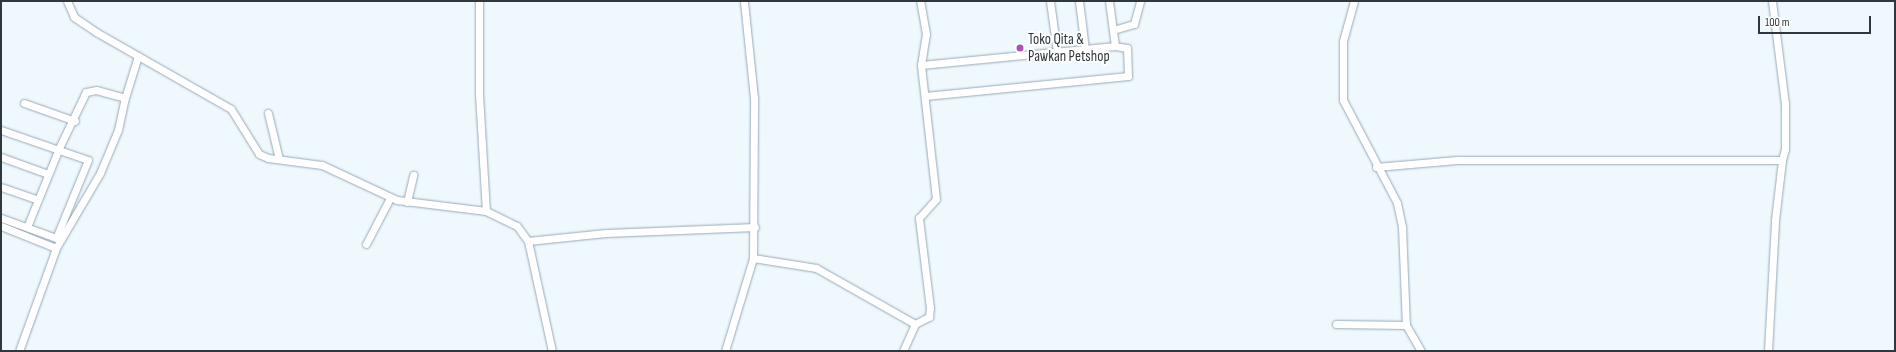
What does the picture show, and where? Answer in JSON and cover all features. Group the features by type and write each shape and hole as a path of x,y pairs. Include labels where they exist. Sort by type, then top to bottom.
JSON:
{"street":[{"path":"67,1 74,17 138,56 231,109 259,154 279,160 331,168 390,198 407,202 486,211 517,226 528,241 552,351"},
{"path":"478,1 478,94 486,211"},
{"path":"725,351 753,258 755,227 754,98 744,1"},
{"path":"903,351 915,324 929,317 930,308 919,218 936,199 921,65 926,34 920,1"},
{"path":"1050,1 1057,52"},
{"path":"1079,1 1085,49"},
{"path":"1109,1 1115,46"},
{"path":"1113,30 1134,24 1140,1"},
{"path":"1354,1 1343,41 1341,91 1348,114 1376,167 1392,193 1400,213 1406,324 1420,351"},
{"path":"1768,351 1775,220 1782,160 1785,149 1785,104 1772,1"},
{"path":"921,65 1115,46 1126,48 1129,73 1126,76 925,96"},
{"path":"19,351 56,248 100,173 118,130 125,98 138,56"},
{"path":"27,227 58,148 75,121 86,92 96,90 125,98"},
{"path":"24,103 75,121"},
{"path":"268,113 279,160"},
{"path":"1,130 58,148 88,160 56,238 1,218"},
{"path":"1,157 48,174"},
{"path":"1376,167 1457,160 1782,160"},
{"path":"407,202 412,175"},
{"path":"1,187 38,200"},
{"path":"366,244 390,198"},
{"path":"1,226 56,248"},
{"path":"528,241 606,233 755,227"},
{"path":"753,258 816,268 915,324"},
{"path":"1336,324 1406,324"}],"place":[{"name":"Toko Qita & Pawkan Petshop","path":"1020,48"}]}
